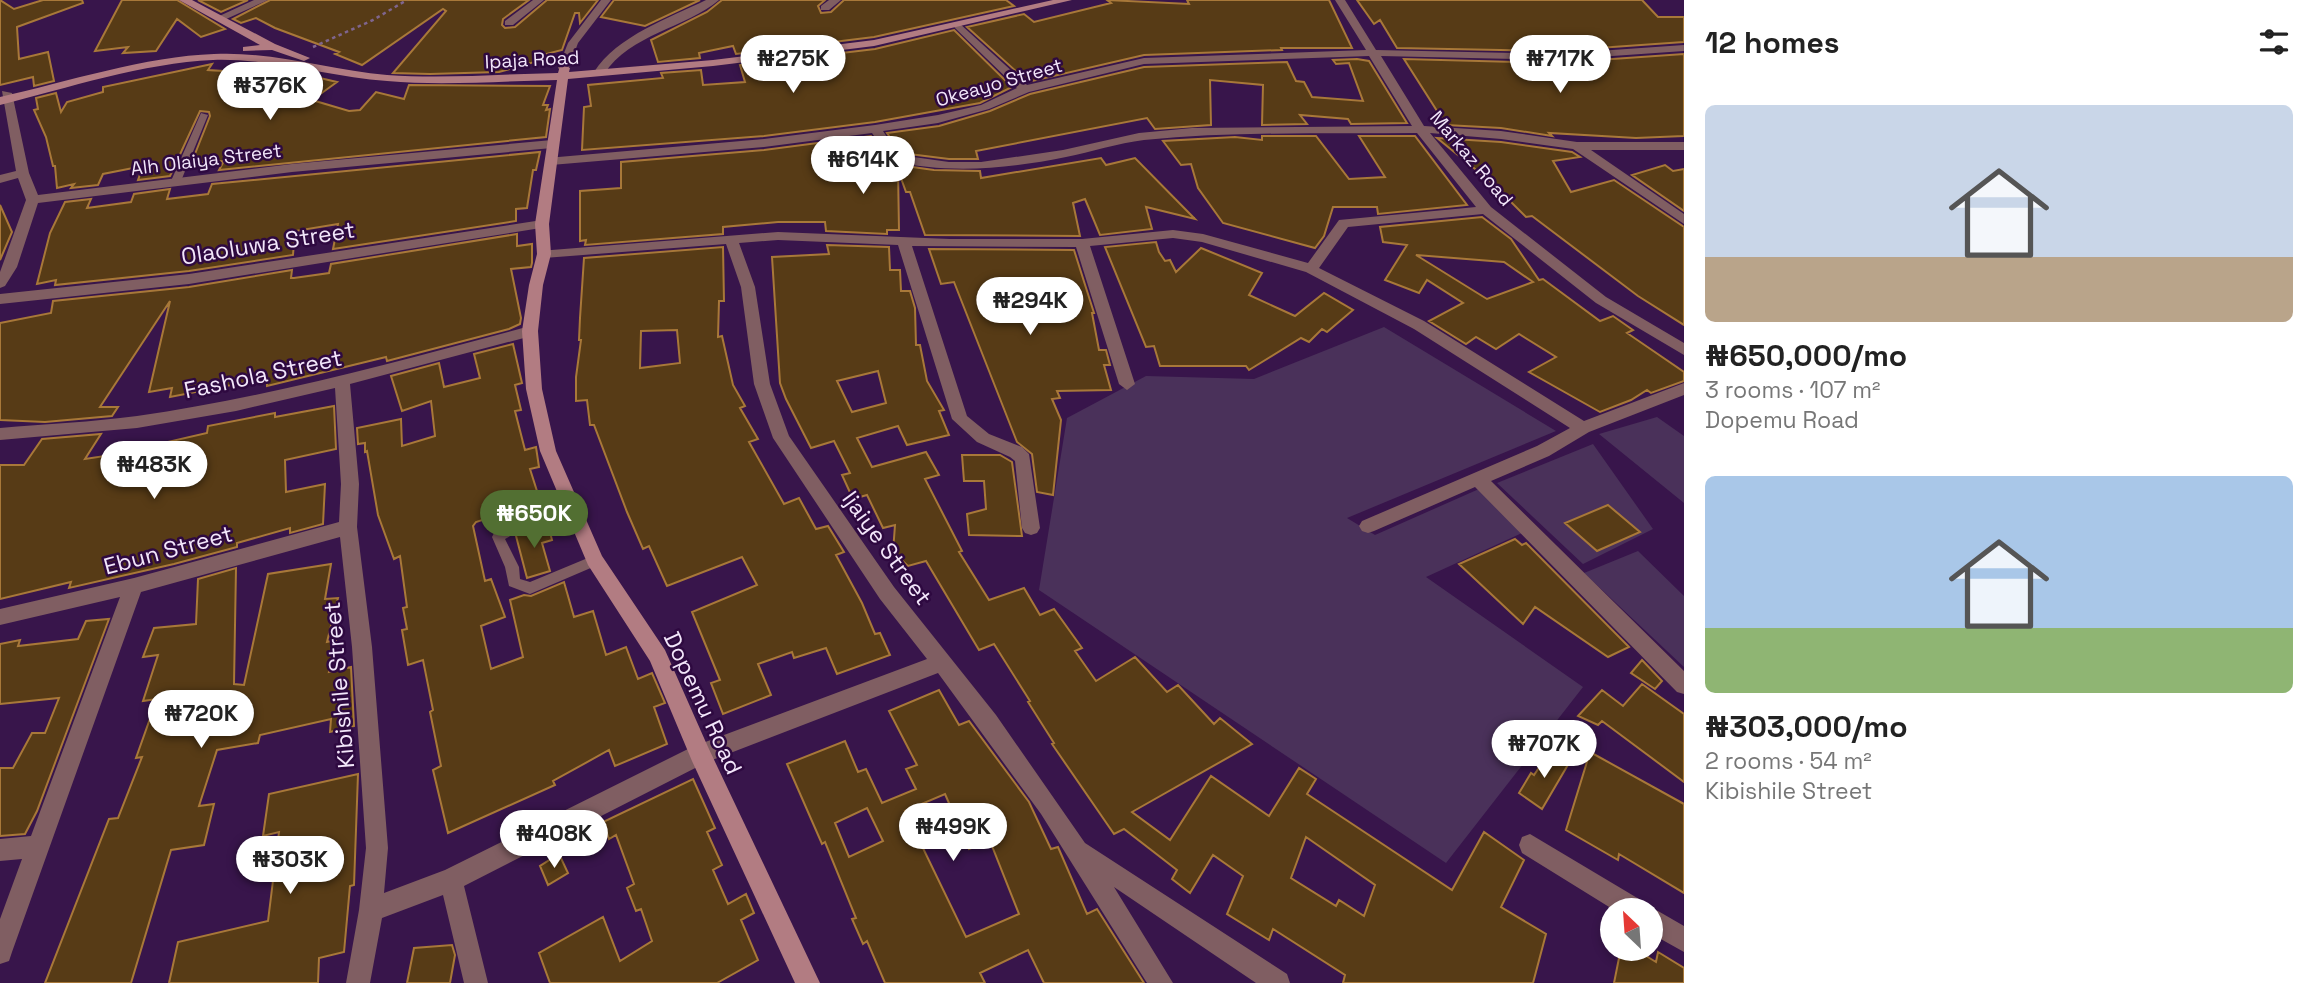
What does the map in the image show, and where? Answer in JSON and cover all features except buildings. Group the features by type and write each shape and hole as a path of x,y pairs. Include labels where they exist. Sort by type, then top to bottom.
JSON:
{"main road":[{"path":"184,0 273,47 261,57"},
{"name":"Ipaja Road","path":"601,69 870,38 1040,0"},
{"name":"Ipaja Road","path":"4,97 168,62 211,57 261,57 285,64 387,78 462,79 786,55 874,43 1067,0"},
{"name":"Ipaja Road","path":"4,97 170,56 273,47 296,56 351,66 402,71 563,72"},
{"name":"Dopemu Road","path":"563,72 542,224 544,254 536,285 530,331 534,389 548,451 594,560 658,656 700,754 808,983"}],"street":[{"path":"220,18 263,0"},
{"path":"509,23 539,0"},
{"path":"563,72 573,43 606,0"},
{"path":"601,69 634,42 713,0"},
{"path":"825,8 836,0"},
{"name":"Markaz Road","path":"1340,0 1420,129 1486,210 1601,300 1684,350"},
{"path":"959,26 1025,89"},
{"name":"Okeayo Street","path":"552,153 764,143 875,129 938,119 985,107 1025,89 1144,61 1374,53 1555,57 1684,48"},
{"path":"0,283 33,200 23,173 4,97"},
{"path":"875,129 895,158 949,166 1016,162 1139,137 1192,132 1420,129 1501,135 1577,146 1684,146"},
{"path":"1577,146 1684,220"},
{"name":"Alh Olaiya Street","path":"33,200 411,155 552,153"},
{"path":"0,179 23,173"},
{"path":"1311,269 1344,223 1486,210"},
{"name":"Olaoluwa Street","path":"0,299 189,279 542,224"},
{"path":"544,254 778,236 873,238 904,242 1082,243 1173,234 1203,238 1311,269 1419,325 1583,428"},
{"name":"Ijaiye Street","path":"731,240 748,288 762,384 781,438 879,581 989,722 1077,849 1161,983"},
{"path":"904,242 960,419 983,438 1016,452 1023,459 1031,528"},
{"path":"1082,243 1126,384"},
{"name":"Fashola Street","path":"0,434 137,422 342,381 530,331"},
{"name":"Kibishile Street","path":"342,381 350,484 348,527 362,647 377,848 371,910 358,983"},
{"path":"1368,526 1543,451 1583,428 1684,389"},
{"path":"1477,478 1684,685"},
{"name":"Ebun Street","path":"0,617 134,586 348,527"},
{"path":"0,952 134,586"},
{"path":"371,910 451,880 700,754 942,663"},
{"path":"1530,845 1616,898"},
{"path":"0,850 41,846"},
{"path":"1077,849 1278,983"},
{"path":"451,880 476,983"},
{"path":"1663,927 1684,940"}],"lane":[{"path":"176,181 204,115"},
{"path":"572,511 526,521 498,537 512,567 514,582 530,587 594,560"}],"path":[{"path":"296,56 373,20 407,0"}],"shaded area":[{"path":"1384,327 1556,431 1347,518 1375,535 1479,489 1522,533 1426,577 1583,687 1446,863 1039,590 1067,418 1146,376 1254,379"},
{"path":"1657,417 1684,436 1684,503 1599,434"},
{"path":"1593,444 1653,529 1583,564 1497,483"},
{"path":"1638,551 1684,596 1684,667 1584,573"}]}
